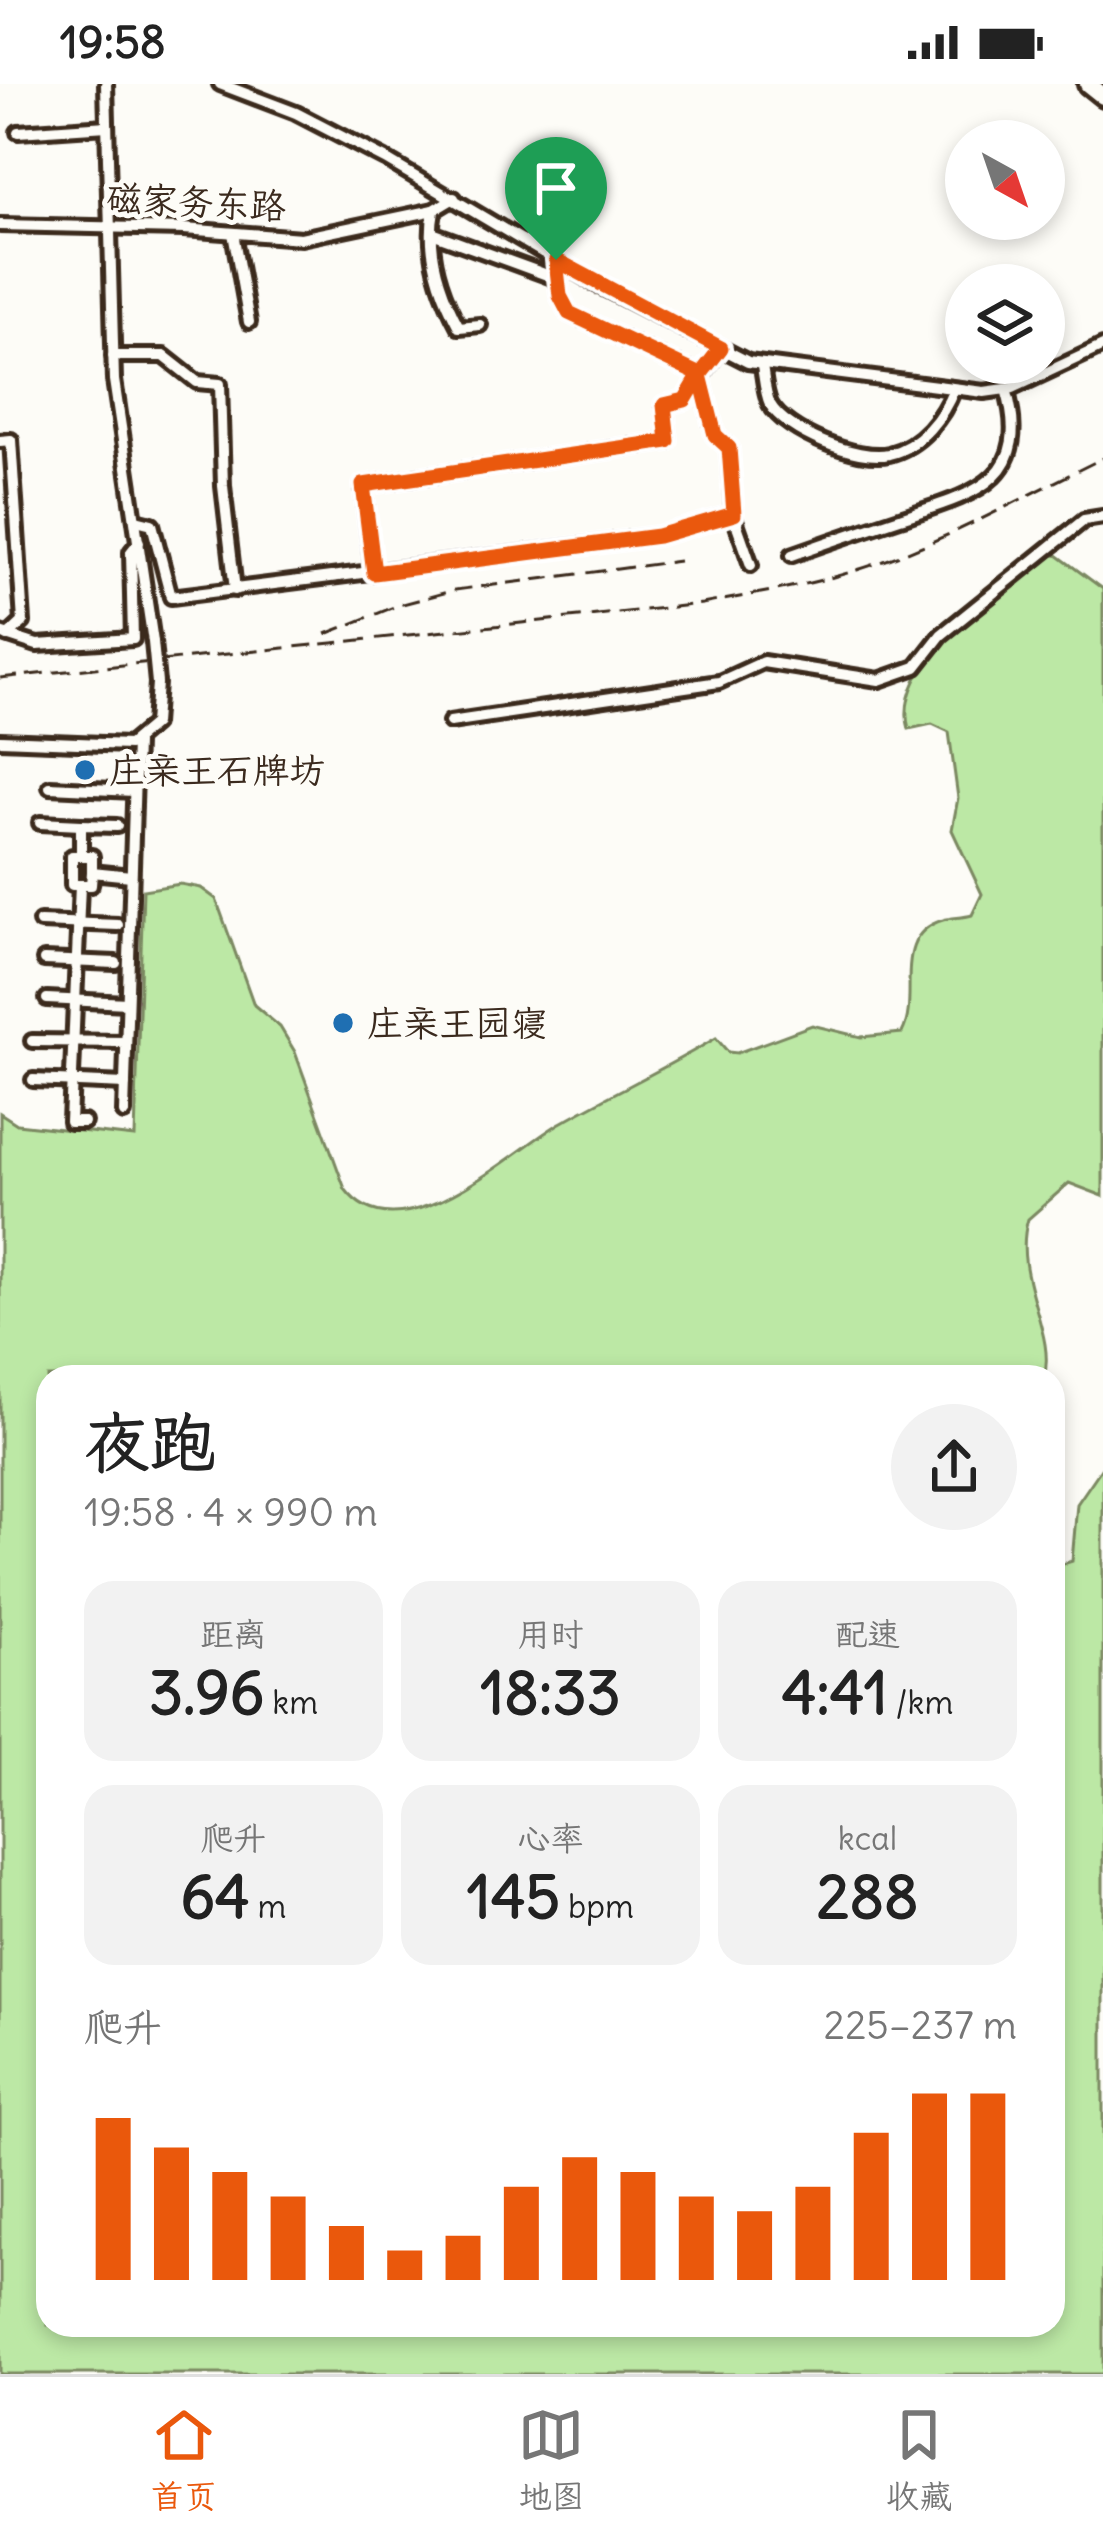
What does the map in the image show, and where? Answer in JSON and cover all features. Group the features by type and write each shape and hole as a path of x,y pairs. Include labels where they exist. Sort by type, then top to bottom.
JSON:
{"highway":[{"path":"1088,84 1103,96"}],"street":[{"path":"106,84 119,439 136,520 158,715 136,743 124,1113"},
{"path":"220,84 296,113 454,198 556,260 762,367 954,389 1006,389 1103,346"},
{"path":"18,132 107,126"},
{"name":"磁家务东路","path":"0,225 111,226 301,238 434,210 454,198"},
{"path":"434,210 431,233 441,294 459,327 480,325"},
{"path":"232,232 249,322"},
{"path":"431,233 558,279"},
{"path":"556,260 569,313 700,375"},
{"path":"374,573 363,485 668,441 664,405 685,400 721,348"},
{"path":"113,356 164,356 197,382 220,384 222,479 235,590"},
{"path":"762,367 770,403 788,424 835,448 889,454 941,422 954,389"},
{"path":"700,375 715,435 729,448 734,514 751,566"},
{"path":"792,555 945,507 991,481 1003,464 1016,423 1006,389"},
{"path":"0,441 11,440 23,622 4,634"},
{"path":"136,520 152,524 171,597 658,536 734,514"},
{"path":"450,722 591,704 651,688 719,682 763,662 879,680 916,667 941,634 1084,520 1103,517"},
{"path":"4,634 57,646 133,639 131,552 139,542"},
{"path":"0,740 136,743"},
{"path":"50,788 134,791"},
{"path":"40,823 117,826"},
{"path":"81,825 81,856"},
{"path":"72,856 81,856 92,856 92,885 72,885 72,856"},
{"path":"92,872 131,876"},
{"path":"80,885 70,1122 84,1122"},
{"path":"40,922 118,926"},
{"path":"44,960 116,963"},
{"path":"47,999 128,1003"},
{"path":"32,1041 126,1042"},
{"path":"33,1080 125,1084"}],"green space":[{"path":"1057,555 1103,589 1103,1196 1069,1183 1028,1219 1025,1262 1045,1342 1045,1365 36,1365 36,2337 1065,2337 1065,1563 1072,1561 1077,1504 1103,1466 1103,2374 0,2374 0,1113 17,1124 135,1137 143,890 180,884 201,888 216,899 254,1005 280,1027 295,1052 345,1189 368,1208 395,1213 425,1207 456,1193 562,1122 716,1038 728,1052 737,1053 812,1025 861,1037 902,1033 916,939 943,920 972,915 982,894 952,830 958,798 949,732 932,724 909,729 908,704 916,679 953,631 1046,556"}],"railway":[{"path":"0,678 702,604 780,589 857,570 920,547 1103,458"},
{"path":"326,634 399,605 455,590 679,561"}],"place":[{"name":"庄亲王石牌坊","path":"85,770"},
{"name":"庄亲王园寝","path":"343,1023"}],"route":[{"path":"556,260 560,296 569,313 700,375 685,400 664,405 668,441 363,485 374,573 658,536 734,514 729,448 715,435 700,375 721,348 556,260"}]}
